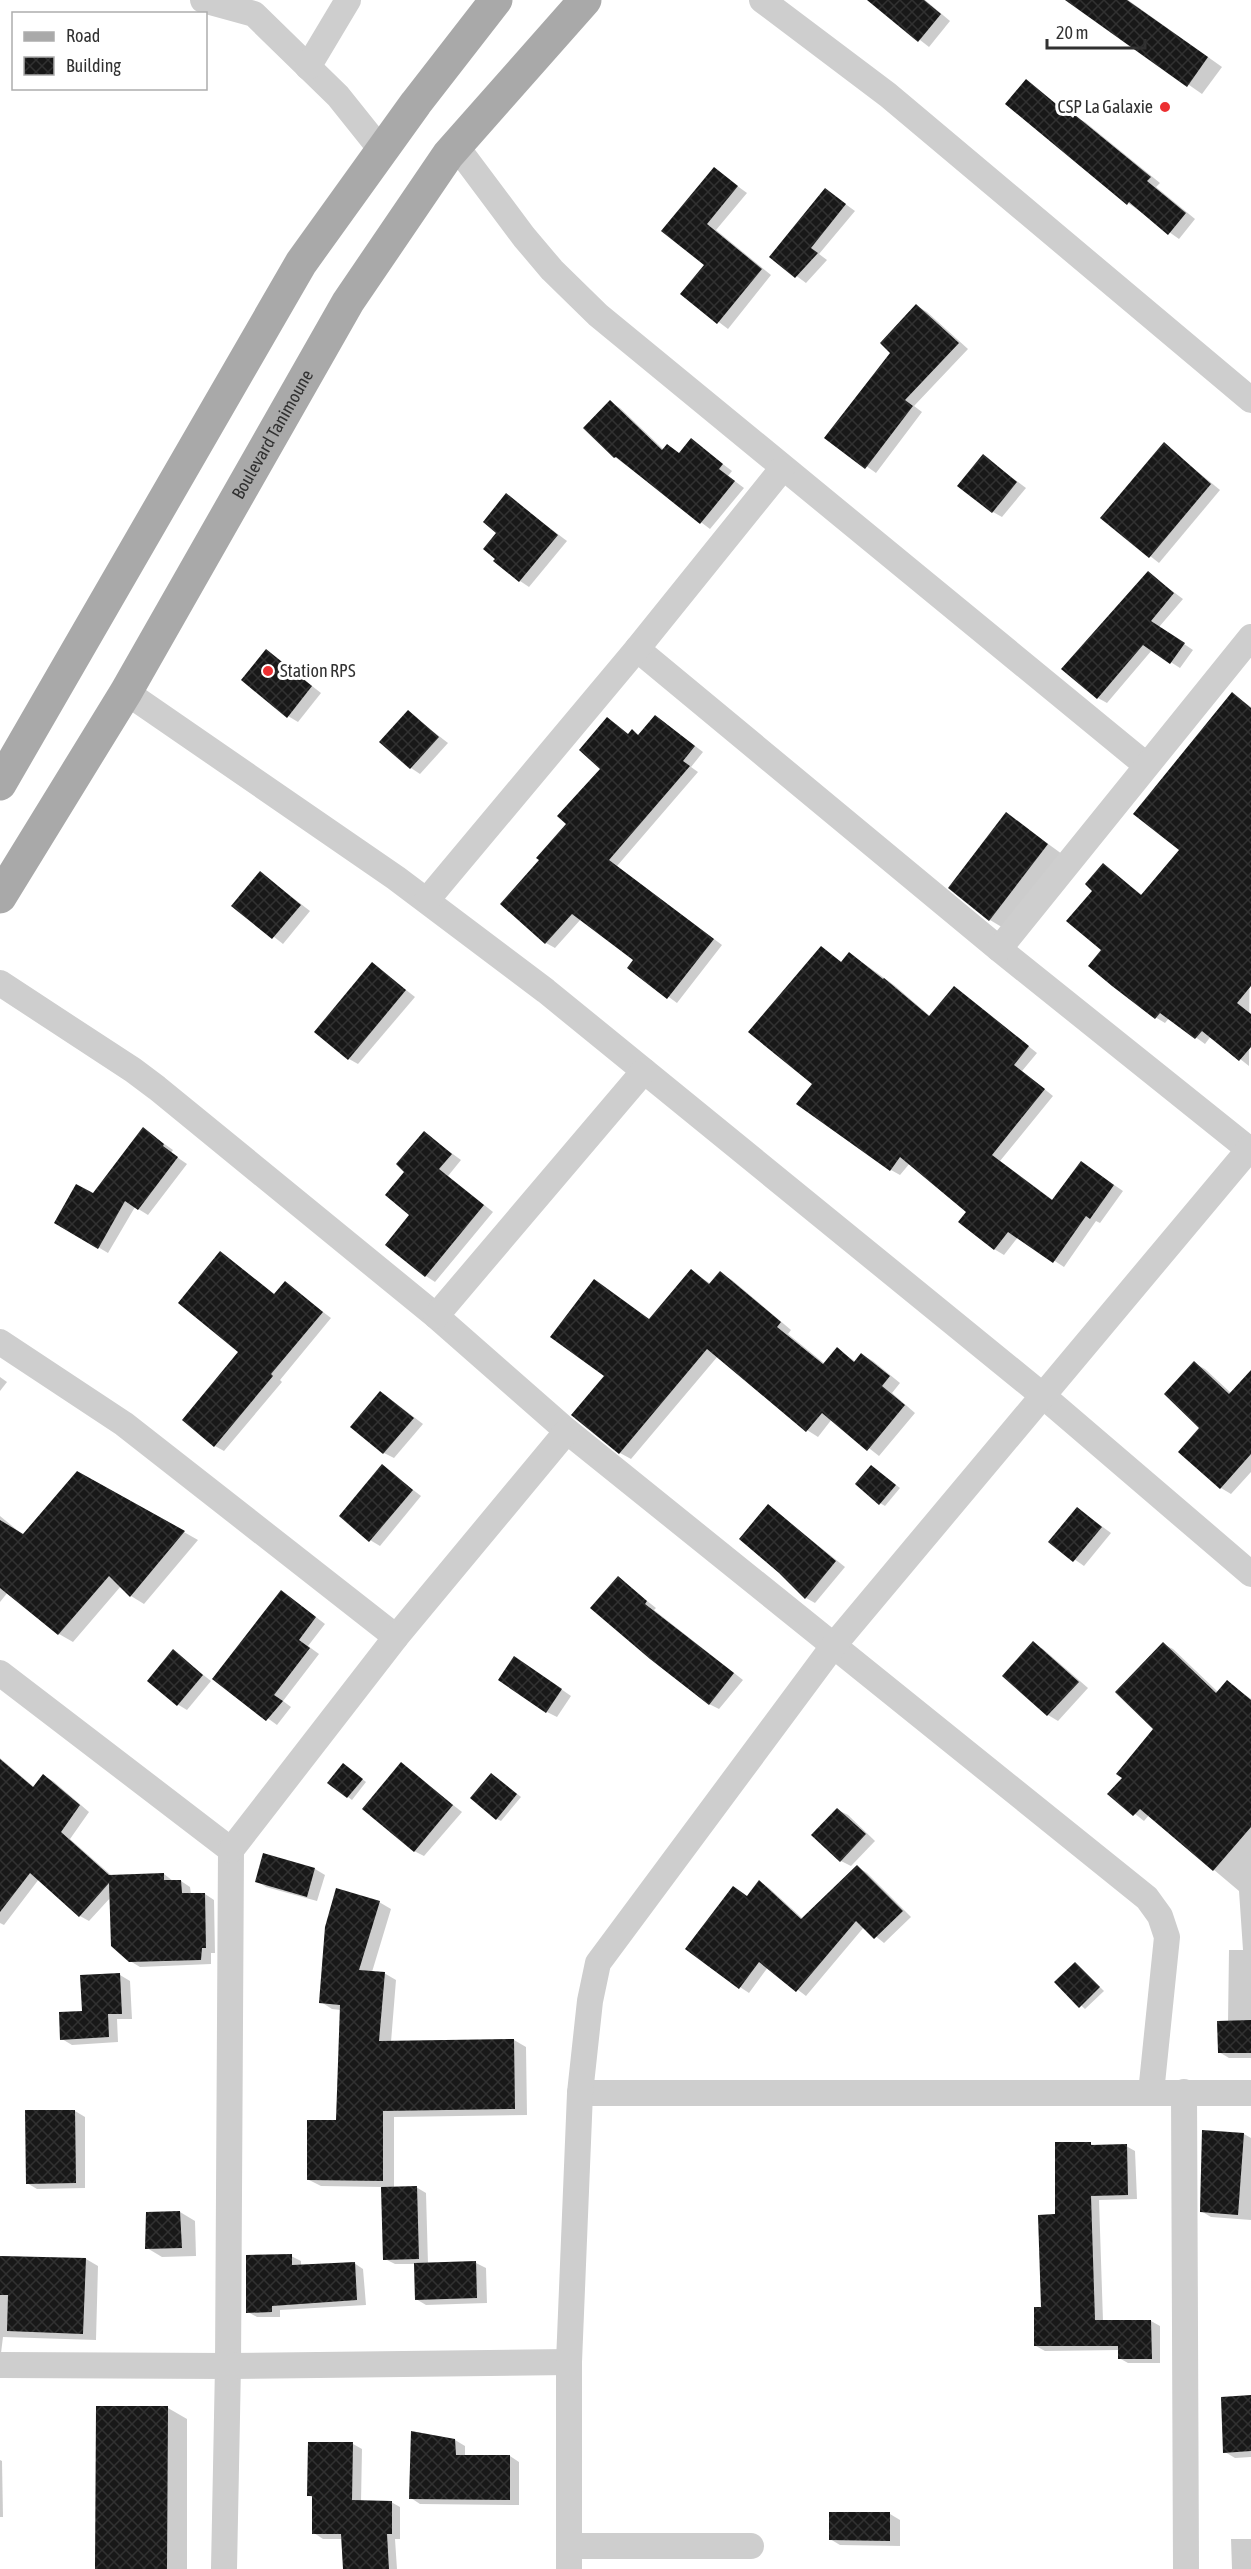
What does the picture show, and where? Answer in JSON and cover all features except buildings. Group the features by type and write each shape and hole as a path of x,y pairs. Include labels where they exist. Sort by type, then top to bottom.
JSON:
{"main road":[{"path":"0,784 301,263 496,0"},
{"name":"Boulevard Tanimoune","path":"0,897 126,692 348,302 456,146 585,0"}],"street":[{"path":"203,0 254,14 338,96 382,151"},
{"path":"308,67 348,0"},
{"path":"762,0 888,95 1251,400"},
{"path":"456,146 524,237 581,300 782,469 1146,765"},
{"path":"427,900 637,648 782,469"},
{"path":"999,949 1251,637"},
{"path":"637,648 999,949 1250,1149 834,1645 598,1963 590,2001 580,2093 569,2362 569,2558 751,2546"},
{"path":"126,692 427,900 546,991 1042,1395 1251,1574"},
{"path":"0,983 133,1070 436,1316 567,1431 1147,1898 1160,1916 1167,1937 1151,2093"},
{"path":"436,1316 644,1071"},
{"path":"0,1342 124,1424 396,1637"},
{"path":"224,2569 228,2366 231,1850 396,1637 567,1431"},
{"path":"0,1672 231,1850"},
{"path":"1184,2092 1186,2569"},
{"path":"580,2093 1251,2092"},
{"path":"0,2365 228,2366 569,2362"}],"place":[{"name":"CSP La Galaxie","path":"1165,107"},
{"name":"Station RPS","path":"268,671"}]}
